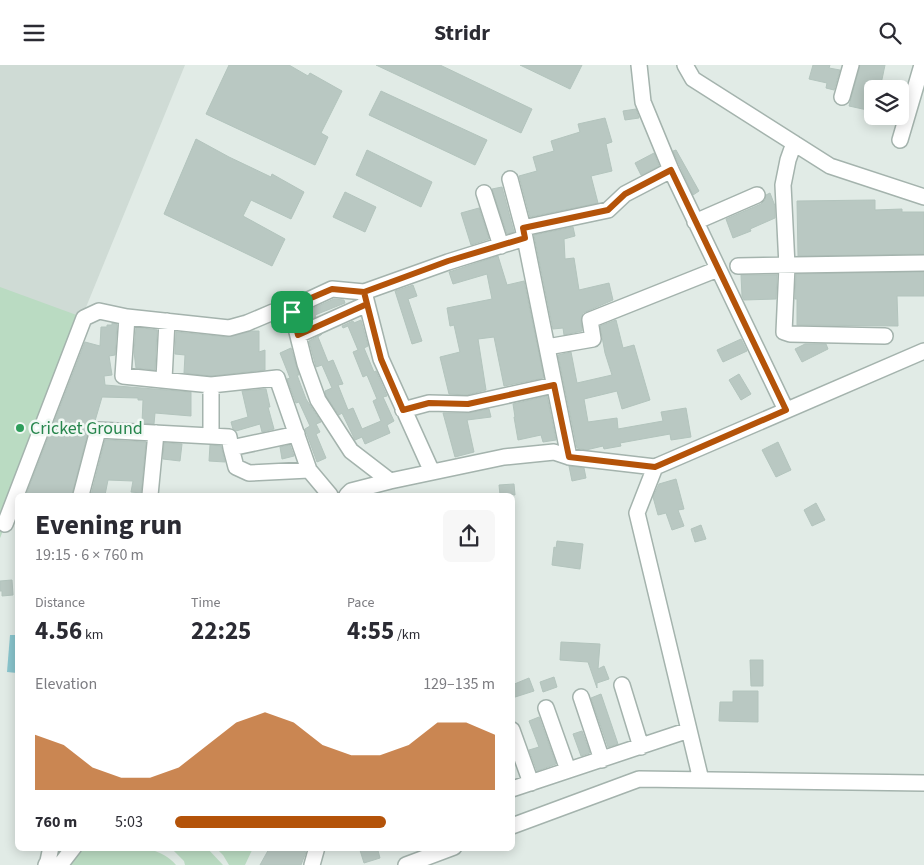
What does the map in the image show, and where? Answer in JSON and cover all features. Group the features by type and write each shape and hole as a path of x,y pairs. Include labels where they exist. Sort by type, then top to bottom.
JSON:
{"street":[{"path":"639,65 643,102 671,170 786,410"},
{"path":"685,65 693,79 830,166 924,197"},
{"path":"842,97 851,65"},
{"path":"900,140 922,65"},
{"path":"794,143 783,185 787,266 784,332 790,335 885,336"},
{"path":"298,335 365,298 448,261 501,246 524,233 608,210 625,194 671,170"},
{"path":"510,179 524,233 569,457"},
{"path":"484,193 501,246"},
{"path":"695,222 757,195"},
{"path":"738,266 924,263"},
{"path":"547,347 593,339 590,320 718,269"},
{"path":"17,493 84,318 99,311 127,317 229,328 274,312 292,312 304,301 332,289 365,298"},
{"path":"365,298 381,359 432,472"},
{"path":"292,312 318,400 351,451 390,481"},
{"path":"127,317 123,376 211,385 277,378 309,470 328,493"},
{"path":"164,379 167,321"},
{"path":"349,493 351,491 372,491 390,481 504,457 554,452 569,457 655,467 924,351"},
{"path":"211,385 211,436"},
{"path":"403,410 429,403 468,404 554,385"},
{"path":"82,493 98,430 229,437 236,467 249,473 309,470"},
{"path":"150,493 156,433"},
{"path":"231,449 297,434"},
{"path":"655,467 637,513 701,780"},
{"path":"5,525 15,499"},
{"path":"622,685 641,747"},
{"path":"581,697 602,760"},
{"path":"546,708 568,770"},
{"path":"515,788 689,730"},
{"path":"515,738 531,783"},
{"path":"515,825 640,779 924,783"},
{"path":"46,865 50,851"},
{"path":"60,865 71,851"},
{"path":"312,865 316,851"},
{"path":"406,865 443,851"}],"shaded area":[{"path":"0,65 185,65 82,317 17,493 15,493 0,538"}],"green space":[{"name":"Cricket Ground","path":"0,287 82,317 17,493 15,493 0,538"},
{"path":"79,851 154,851 167,857 176,865 66,865"},
{"path":"174,851 210,851 223,865 185,865 184,861"},
{"path":"219,851 252,851 245,865 229,865"}],"water":[{"path":"10,635 15,635 15,673 7,672"}],"building":[{"path":"229,65 289,65 308,76 310,73 342,91 321,133 328,137 315,165 206,114"},
{"path":"376,65 440,65 532,109 521,133"},
{"path":"520,65 582,65 570,89"},
{"path":"813,65 830,65 829,68 840,70 834,90 826,88 827,83 809,79"},
{"path":"860,65 885,65 882,80 864,80 864,109 849,106"},
{"path":"381,91 487,140 475,165 369,115"},
{"path":"636,109 639,118 625,120 623,111"},
{"path":"605,118 612,142 606,144 612,171 591,176 598,203 530,217 519,176 537,171 533,157 554,151 551,141 580,132 578,124"},
{"path":"196,139 271,177 272,174 304,192 291,219 251,200 243,216 285,239 272,266 164,214"},
{"path":"367,150 432,182 421,207 356,175"},
{"path":"676,150 699,191 693,195 673,151"},
{"path":"654,153 659,166 641,175 635,163"},
{"path":"502,187 514,232 507,234 492,189"},
{"path":"345,192 376,207 365,232 333,217"},
{"path":"770,193 775,206 775,218 733,238 726,219 761,204 765,200 766,195"},
{"path":"875,200 875,210 902,209 902,212 924,212 924,254 798,256 797,201"},
{"path":"479,208 489,239 471,245 461,213"},
{"path":"573,227 575,236 564,239 565,259 574,258 579,290 609,283 613,300 583,313 581,321 582,331 564,335 563,328 553,329 534,235"},
{"path":"498,256 507,285 524,281 544,378 504,386 494,337 478,339 486,390 467,395 449,394 440,357 460,352 454,325 450,326 447,308 492,299 487,274 453,284 449,272"},
{"path":"924,272 924,296 897,296 898,326 797,325 796,274"},
{"path":"741,275 777,275 776,299 744,300 742,296"},
{"path":"413,285 417,296 408,299 422,341 412,344 395,291"},
{"path":"334,299 344,300 345,303 315,315 316,317 305,322 303,315 309,310"},
{"path":"361,320 368,346 364,348 387,396 383,397 394,421 387,425 390,433 365,444 362,437 355,440 342,413 339,415 326,396 325,391 332,388 322,365 316,367 309,341 322,334 318,337 328,362 333,360 343,384 338,385 348,410 353,408 362,429 381,421 373,401 377,399 367,375 363,377 353,352 358,350 348,326 343,328 342,326"},
{"path":"616,320 623,348 634,345 650,400 622,409 617,391 584,399 588,422 617,418 618,429 663,421 661,412 686,408 691,437 671,440 670,434 620,443 621,446 604,449 603,446 586,450 577,448 558,355 571,352 577,383 612,375 605,353 600,326"},
{"path":"112,323 117,324 115,355 109,356 112,375 104,376 105,385 191,392 191,416 155,413 154,424 142,423 143,400 138,400 138,398 102,397 95,421 89,428 73,493 27,493 85,342 100,346 101,327 112,325"},
{"path":"136,327 157,330 155,370 136,368 134,352"},
{"path":"259,331 259,352 265,350 265,370 211,376 184,373 185,355 175,354 176,332 228,337"},
{"path":"741,339 747,351 723,362 717,350"},
{"path":"805,344 826,344 828,349 802,362 795,349"},
{"path":"291,348 299,375 297,375 306,399 321,422 316,424 320,432 316,434 326,458 317,462 305,429 310,426 299,402 296,403 287,379 290,378 280,353"},
{"path":"739,374 751,394 741,400 729,380"},
{"path":"266,389 270,407 268,407 274,429 262,432 260,424 236,431 233,429 231,422 248,417 242,391"},
{"path":"547,396 556,440 543,442 541,435 518,440 513,404"},
{"path":"489,409 491,417 467,420 474,452 455,457 443,413 468,413"},
{"path":"105,440 146,442 141,493 131,492 133,481 108,480 105,493 92,493"},
{"path":"778,442 791,470 776,477 762,450"},
{"path":"164,443 182,444 180,461 163,459"},
{"path":"210,445 221,446 225,462 209,461"},
{"path":"290,445 294,456 282,459 280,447"},
{"path":"569,466 584,468 586,478 572,481"},
{"path":"676,479 684,509 678,510 684,526 672,530 666,513 658,515 653,497 659,484"},
{"path":"514,484 515,493 500,493 499,485"},
{"path":"816,503 825,520 812,526 804,510"},
{"path":"701,525 706,539 695,542 691,529"},
{"path":"557,541 583,544 580,569 552,565 554,547 556,548"},
{"path":"12,580 13,595 2,596 0,581"},
{"path":"561,642 600,644 598,669 604,666 609,679 597,683 597,688 588,662 560,660"},
{"path":"750,660 763,660 763,686 751,686"},
{"path":"554,677 557,687 543,692 540,682"},
{"path":"529,678 534,691 515,697 515,684"},
{"path":"733,691 758,691 758,722 719,721 720,702 733,702"},
{"path":"601,694 618,744 608,747 591,698"},
{"path":"539,717 556,764 537,771 529,750 539,747 529,721"},
{"path":"582,731 590,753 581,756 573,734"},
{"path":"268,851 306,852 301,865 260,865"},
{"path":"360,851 378,851 380,858 364,863"}],"place":[{"name":"Cricket Ground","path":"20,428"}],"route":[{"path":"292,312 298,335 367,304 364,292 448,261 525,238 523,228 608,210 625,194 671,170 786,410 655,467 569,457 554,385 468,404 429,403 403,410 381,359 364,292 332,289 304,301 292,312"}]}
